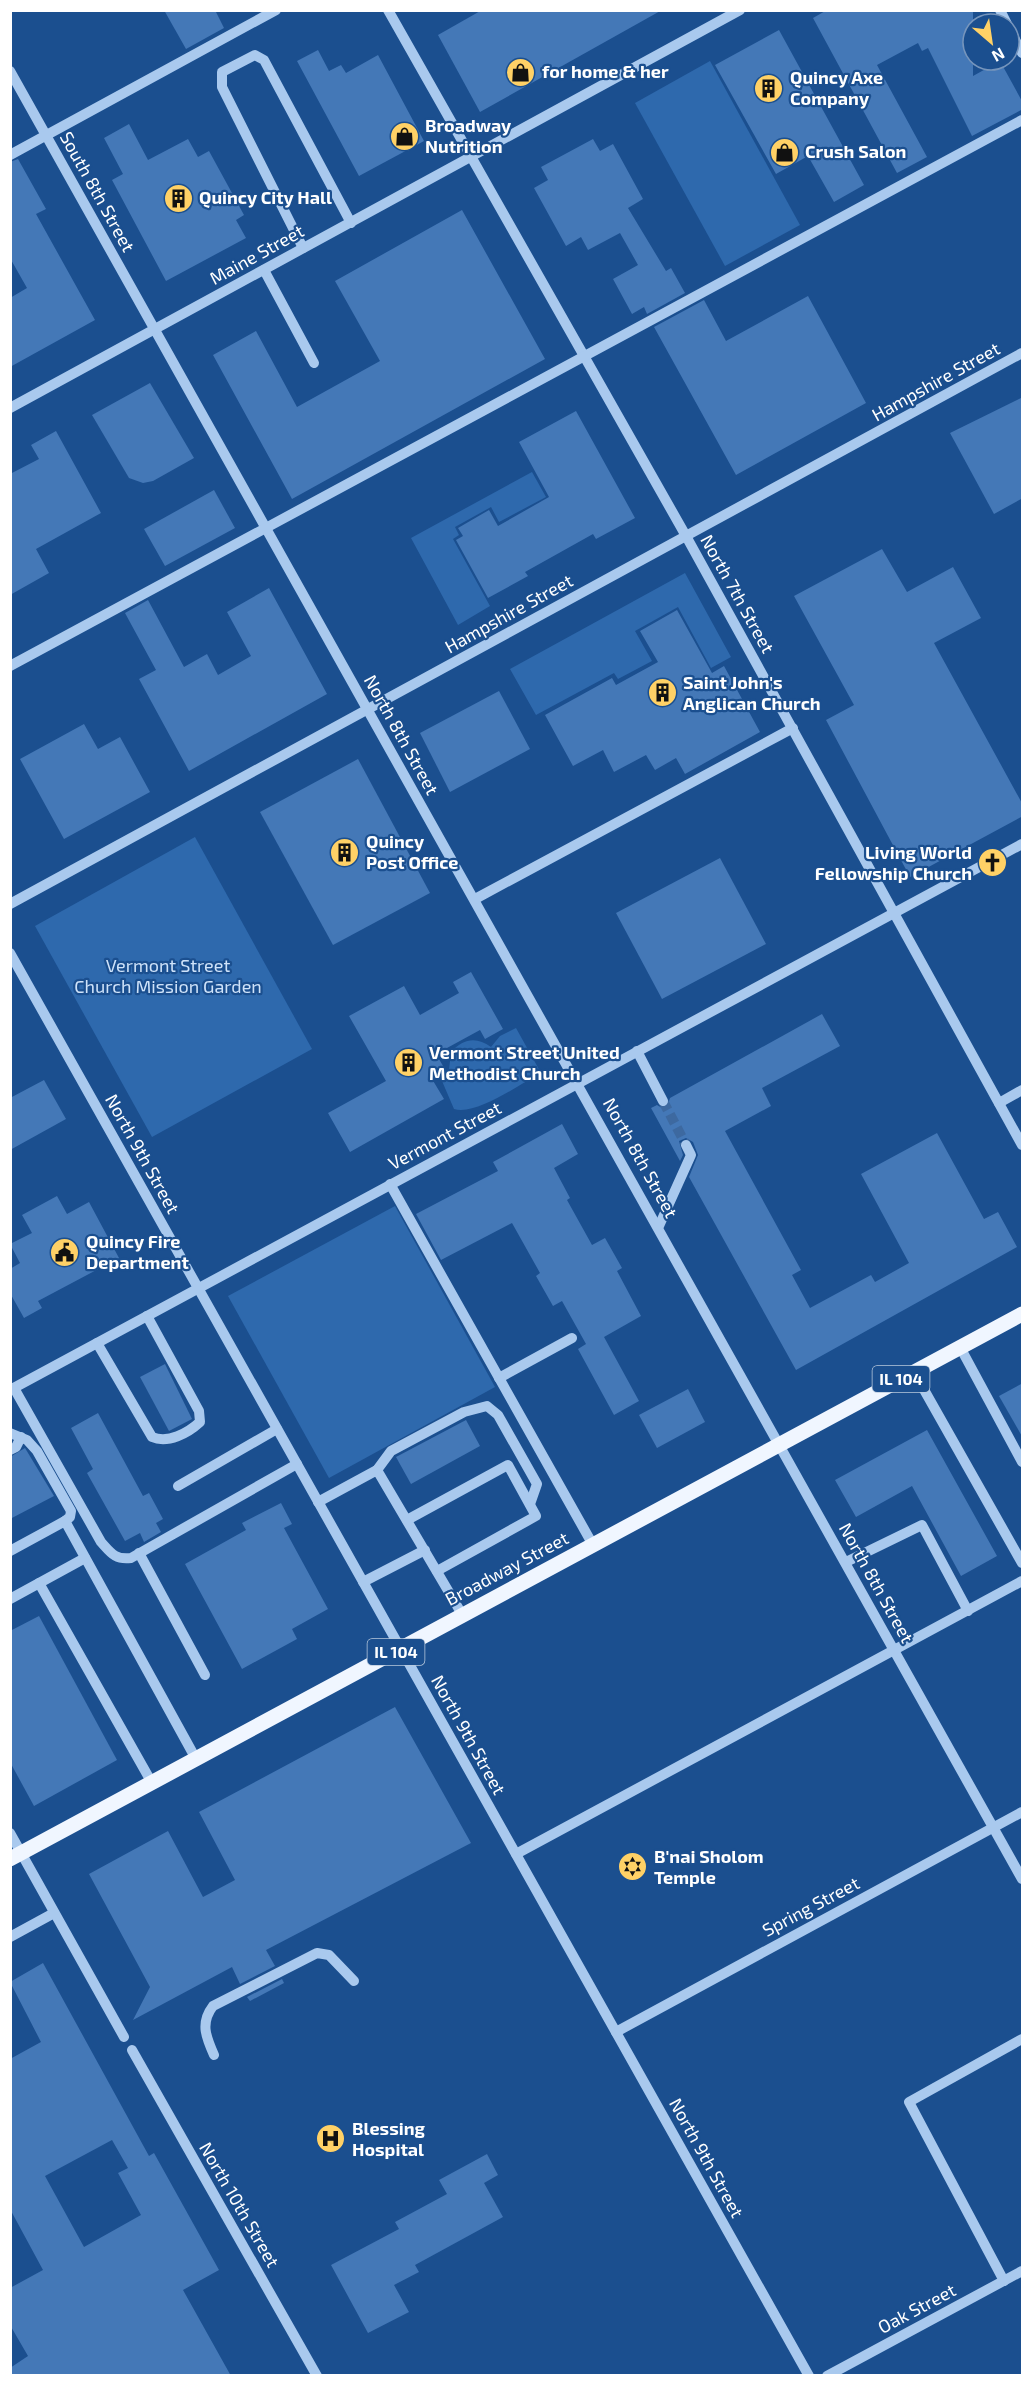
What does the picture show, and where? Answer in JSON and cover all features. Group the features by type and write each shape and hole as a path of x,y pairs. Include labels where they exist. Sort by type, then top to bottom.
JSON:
{"main road":[{"name":"Broadway Street","path":"16,1856 1023,1314"}],"street":[{"path":"10,155 276,10"},
{"name":"North 7th Street","path":"388,10 686,536 1023,1145"},
{"name":"Maine Street","path":"10,408 740,10"},
{"path":"303,248 222,87 222,72 255,55 264,60 351,223"},
{"name":"South 8th Street","path":"10,71 155,329"},
{"path":"10,666 1023,120"},
{"path":"264,270 314,363"},
{"name":"North 8th Street","path":"155,329 1023,1879"},
{"name":"Hampshire Street","path":"10,904 1023,353"},
{"path":"475,899 793,728"},
{"name":"Vermont Street","path":"12,1389 1023,844"},
{"name":"North 9th Street","path":"10,953 809,2376"},
{"path":"637,1051 663,1101"},
{"path":"999,1103 1023,1090"},
{"path":"659,1226 691,1155 686,1145"},
{"path":"390,1184 594,1545"},
{"path":"97,1343 152,1437 159,1440 172,1438 194,1427 200,1422 199,1411 147,1316"},
{"path":"499,1378 572,1338"},
{"path":"960,1347 1023,1462"},
{"path":"914,1372 1023,1563"},
{"path":"12,1389 101,1542 114,1556 121,1559 131,1558 297,1464"},
{"path":"318,1502 378,1470 391,1451 464,1412 487,1406 498,1415 537,1484 530,1504"},
{"path":"178,1486 277,1429"},
{"path":"10,1450 16,1447 16,1435"},
{"path":"10,1551 70,1517 70,1511 37,1451 16,1435"},
{"path":"407,1520 508,1465 536,1516 437,1571"},
{"path":"378,1470 463,1616"},
{"path":"65,1521 195,1759"},
{"path":"846,1562 922,1525 968,1611"},
{"path":"363,1582 425,1550"},
{"path":"139,1553 205,1675"},
{"path":"10,1599 85,1558"},
{"path":"516,1854 1023,1581"},
{"path":"39,1583 152,1783"},
{"name":"Spring Street","path":"616,2032 1023,1812"},
{"path":"10,1833 16,1856 54,1913 124,2037"},
{"path":"10,1937 54,1913"},
{"path":"214,2055 205,2034 205,2016 213,2006 317,1953 329,1955 354,1981"},
{"path":"1004,2281 909,2102 1023,2039"},
{"name":"North 10th Street","path":"132,2050 317,2376"},
{"name":"Oak Street","path":"827,2376 1023,2271"}],"green space":[{"path":"710,61 800,225 725,266 635,103"},
{"path":"532,472 546,497 499,522 491,507 455,527 459,535 453,539 490,606 458,625 411,538"},
{"path":"685,573 731,657 711,668 678,607 635,631 652,661 618,679 614,673 536,715 510,669"},
{"name":"Vermont Street Church Mission Garden","path":"195,837 312,1049 152,1137 35,926"},
{"path":"516,1028 541,1073 486,1104 463,1110 454,1109 442,1081 449,1070 451,1052 460,1044 470,1040 480,1041 491,1047 500,1036"},
{"path":"395,1206 495,1387 329,1478 228,1296"}],"building":[{"path":"164,10 215,10 224,28 186,49"},
{"path":"482,10 662,10 480,112 438,35"},
{"path":"827,10 973,10 973,12 961,12 961,72 973,72 973,76 980,72 1006,72 1023,103 1023,109 972,136 928,48 922,51 918,43 877,65 927,157 897,173 813,18"},
{"name":"Quincy Axe Company","path":"779,30 864,185 834,202 808,156 776,174 715,65"},
{"path":"318,50 329,71 341,65 346,73 378,55 424,141 359,176 297,61"},
{"name":"Quincy City Hall","path":"129,124 148,160 188,139 198,157 209,151 244,215 236,220 246,238 166,281 112,180 123,174 104,138"},
{"path":"593,139 600,151 613,144 643,199 628,208 666,271 671,268 685,293 647,314 644,307 632,314 613,279 638,265 620,233 588,250 581,237 566,246 534,188 548,180 541,167"},
{"path":"18,159 46,209 36,214 95,320 10,367 10,298 27,288 10,258 10,162"},
{"path":"462,210 545,359 292,499 213,355 256,331 297,407 380,361 335,281"},
{"path":"808,296 866,403 736,475 654,327 704,300 726,341"},
{"path":"150,383 194,458 153,481 143,483 129,478 92,415"},
{"path":"1023,397 1023,498 994,514 950,433"},
{"path":"576,411 635,518 596,539 593,534 525,572 528,576 488,598 456,540 463,536 458,528 489,510 498,526 549,497 519,442"},
{"path":"56,431 101,513 36,549 49,573 10,595 10,474 39,459 31,445"},
{"path":"214,490 235,528 165,566 144,529"},
{"path":"882,549 907,592 953,567 981,618 934,643 1023,805 1023,816 910,877 826,720 854,705 794,596"},
{"path":"269,588 327,694 189,771 139,679 156,670 125,613 148,600 184,667 207,654 218,675 251,656 227,612"},
{"name":"Saint John's Anglican Church","path":"677,610 712,673 724,666 760,732 685,774 676,758 655,770 646,755 614,772 603,750 573,766 545,715 612,678 616,685 658,662 640,631"},
{"path":"499,691 530,749 450,792 420,733"},
{"path":"84,724 98,749 120,737 150,792 64,839 20,759"},
{"name":"Quincy Post Office","path":"358,759 430,893 333,945 260,812"},
{"path":"720,858 766,944 662,999 616,913"},
{"name":"Vermont Street United Methodist Church","path":"471,972 503,1029 485,1039 480,1030 436,1054 446,1071 432,1079 444,1099 350,1152 328,1113 386,1081 349,1016 404,986 420,1015 459,993 453,982"},
{"path":"822,1014 840,1046 762,1088 771,1106 725,1131 801,1270 792,1275 810,1308 871,1275 875,1282 909,1263 861,1174 937,1133 984,1219 998,1212 1017,1247 796,1370 689,1177 698,1155 693,1142 686,1138 679,1141 683,1155 680,1161 651,1108 657,1105 662,1108 667,1107 670,1098"},
{"path":"44,1080 66,1119 10,1150 10,1098"},
{"path":"562,1124 578,1154 554,1168 570,1198 567,1200 592,1245 605,1238 622,1268 617,1271 641,1316 604,1337 639,1401 614,1415 578,1349 586,1344 562,1301 553,1306 536,1276 540,1273 512,1223 441,1260 416,1214 498,1171 493,1162"},
{"name":"Quincy Fire Department","path":"57,1196 67,1214 89,1202 119,1258 38,1301 42,1308 24,1318 10,1293 10,1269 20,1263 10,1244 32,1233 22,1215"},
{"path":"165,1364 192,1419 169,1431 140,1377"},
{"path":"1023,1383 1023,1438 999,1396"},
{"path":"688,1389 705,1422 657,1448 639,1415"},
{"path":"98,1413 143,1496 149,1493 163,1519 156,1523 161,1532 144,1542 140,1533 125,1541 87,1473 93,1469 71,1428"},
{"path":"466,1420 480,1446 411,1484 396,1457"},
{"path":"927,1430 997,1556 961,1576 912,1486 856,1517 835,1480"},
{"path":"25,1448 54,1496 10,1519 10,1457"},
{"path":"281,1503 292,1524 284,1528 328,1609 292,1629 297,1639 242,1669 185,1564 246,1530 242,1523"},
{"path":"39,1616 117,1760 34,1806 10,1762 10,1631"},
{"path":"395,1707 471,1843 266,1950 275,1966 240,1984 232,1967 133,2020 150,1987 89,1874 168,1831 203,1897 235,1880 199,1812"},
{"path":"43,1963 149,2156 154,2153 219,2270 183,2290 231,2376 10,2376 10,2368 28,2356 10,2325 10,2288 43,2270 10,2209 10,2059 41,2042 10,1982","holes":["112,2140 128,2168 118,2173 141,2215 84,2247 45,2176"]},
{"path":"282,1979 284,1983 250,2001 247,1997"},
{"path":"487,2154 498,2175 484,2183 503,2217 415,2265 419,2272 394,2285 409,2312 368,2333 331,2265 399,2229 395,2222 447,2194 439,2180"}],"tunnel":[{"path":"663,1101 686,1145"}],"place":[{"name":"for home & her","path":"521,72"},
{"name":"Quincy Axe Company","path":"769,88"},
{"name":"Broadway Nutrition","path":"404,136"},
{"name":"Crush Salon","path":"784,152"},
{"name":"Quincy City Hall","path":"178,198"},
{"name":"Saint John's Anglican Church","path":"662,693"},
{"name":"Quincy Post Office","path":"345,852"},
{"name":"Living World Fellowship Church","path":"993,863"},
{"name":"Vermont Street United Methodist Church","path":"408,1063"},
{"name":"Quincy Fire Department","path":"65,1252"},
{"name":"B'nai Sholom Temple","path":"633,1867"},
{"name":"Blessing Hospital","path":"331,2139"}]}
